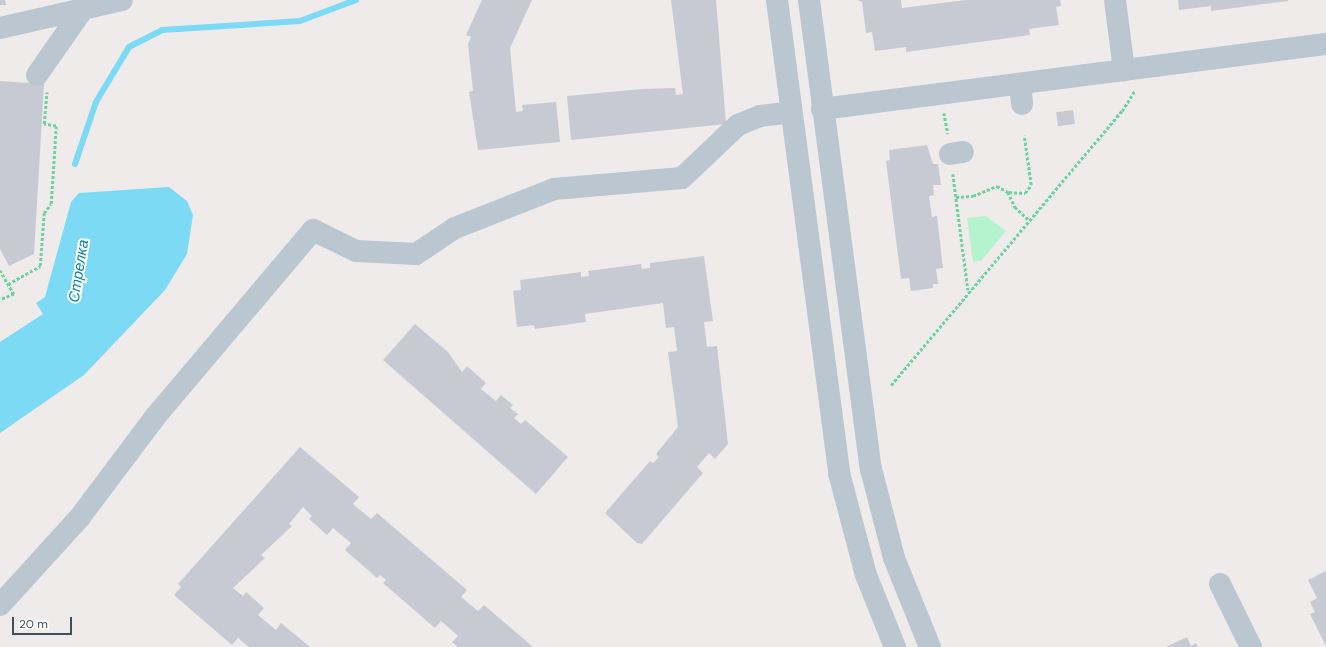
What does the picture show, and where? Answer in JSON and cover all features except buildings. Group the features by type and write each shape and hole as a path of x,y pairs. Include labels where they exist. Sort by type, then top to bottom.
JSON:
{"street":[{"path":"0,28 122,0"},
{"path":"777,0 839,472 864,568 895,647"},
{"path":"808,0 871,468 894,558 930,647"},
{"path":"1115,0 1124,70"},
{"path":"37,75 83,9"},
{"path":"822,109 1021,94 1124,70 1326,44"},
{"path":"0,605 80,518 155,416 313,230 356,251 416,254 455,228 554,189 682,178 738,125 760,116 791,112"},
{"path":"1220,584 1251,647"}],"path":[{"path":"8,284 40,266 44,213 51,204 56,126 44,124 47,87 37,75"},
{"path":"891,385 968,290 1122,111 1136,88"},
{"path":"944,111 957,153 956,197 968,290"},
{"path":"956,197 973,196 992,186 1008,192 1025,193 1031,185 1024,135"},
{"path":"1008,192 1015,207 1029,220"},
{"path":"0,270 14,294 0,300"}],"green space":[{"path":"986,216 1006,231 982,260 973,262 967,218"}],"water":[{"name":"Стрелка","path":"169,187 187,201 193,215 187,254 165,290 84,375 0,433 0,342 43,314 36,303 45,297 71,202 79,193"}],"waterway":[{"path":"75,164 96,102 129,47 162,30 300,21 356,0"}]}
